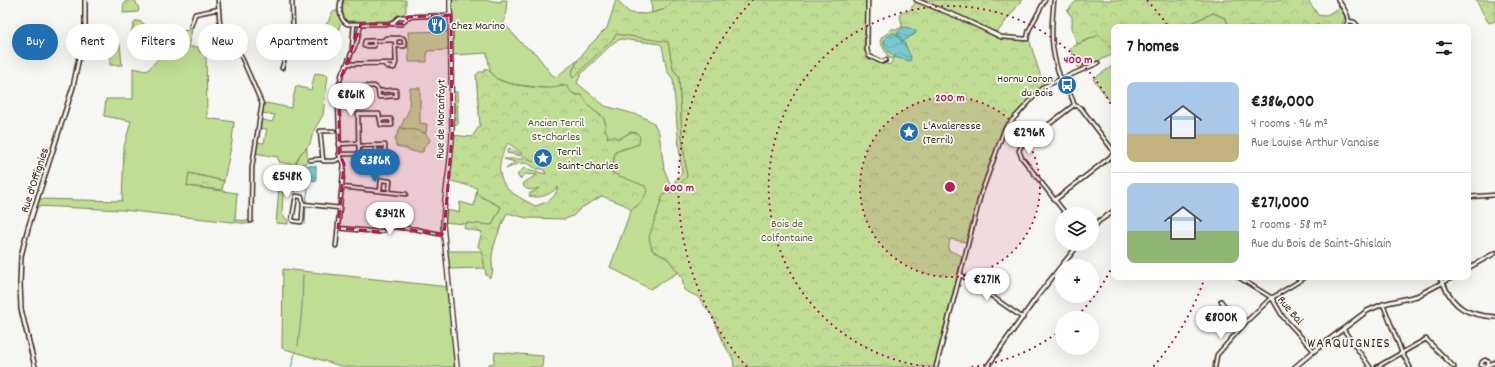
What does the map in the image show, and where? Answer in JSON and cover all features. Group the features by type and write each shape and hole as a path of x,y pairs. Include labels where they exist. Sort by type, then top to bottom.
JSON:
{"main road":[{"name":"Rue de Moranfayt","path":"450,0 452,135 451,154 443,210 444,235 457,367"}],"street":[{"name":"Rue d'Offignies","path":"35,367 21,309 21,256 28,228 73,87 85,28 85,0"},
{"path":"218,0 220,26 238,49 262,104 252,167 251,221"},
{"path":"282,68 293,30 292,0"},
{"path":"341,0 340,9 343,22 347,24 402,24 408,17"},
{"path":"868,0 867,50 869,56 882,62 886,60"},
{"path":"916,0 959,17 1001,37 1027,39 1045,0"},
{"path":"1054,0 1051,43 1054,60 1061,79 1073,100 1074,105"},
{"path":"1338,0 1349,21 1356,24"},
{"path":"191,26 195,14 219,9"},
{"path":"391,24 398,18 451,15"},
{"path":"352,51 354,24"},
{"path":"310,160 338,161 340,158 339,87 342,73 358,38 361,24"},
{"path":"347,63 396,63 396,39"},
{"path":"374,41 404,39 405,46 395,46"},
{"path":"936,367 981,194 1005,128 1044,87 1098,63"},
{"path":"339,87 374,86 379,91 379,97 396,96 396,90 379,91"},
{"path":"1074,105 1081,108 1111,148"},
{"path":"1060,207 1022,158 1020,155 1020,148 1074,105"},
{"path":"359,161 358,114 379,114 381,125 392,125 392,119 380,119"},
{"path":"322,160 320,131 334,131"},
{"path":"339,144 375,146 386,145 385,151 376,151 375,146"},
{"path":"339,154 359,154"},
{"path":"336,246 344,164 339,154"},
{"path":"1055,200 1111,156"},
{"path":"380,191 381,180 390,181 389,192"},
{"path":"342,187 406,194"},
{"path":"1471,197 1495,194"},
{"path":"296,196 302,197 303,204 302,220 300,222 293,221 296,196"},
{"path":"303,204 340,208"},
{"path":"1099,221 1111,213"},
{"path":"338,228 379,232 392,227 415,229 444,235"},
{"path":"987,367 1039,294 1073,251"},
{"path":"1471,266 1495,253"},
{"path":"960,274 1023,318"},
{"path":"1242,280 1271,299"},
{"path":"1215,367 1217,355 1247,321 1271,299 1301,280"},
{"path":"1441,280 1454,302 1463,310 1476,315 1495,318"},
{"path":"1295,367 1314,350 1367,311 1383,304 1417,296 1448,280"},
{"name":"Rue Bal","path":"1271,299 1283,316 1314,350"},
{"path":"1222,300 1227,309 1234,316 1247,321"},
{"path":"1383,304 1402,353 1410,367"},
{"path":"1343,329 1370,367"},
{"path":"1376,367 1426,339 1454,367"},
{"path":"1487,366 1495,362"}],"highlighted area":[{"path":"451,15 452,135 444,235 392,227 379,232 338,228 344,164 339,154 339,83 361,24 403,24 408,17"}],"green space":[{"path":"135,0 139,9 138,12 123,13 124,3 126,1"},
{"path":"344,0 406,0 406,12 390,21 347,21 344,17 343,11"},
{"path":"450,0 486,0 501,2 501,0 507,0 505,20 503,22 521,43 536,54 552,75 556,77 578,60 571,75 573,77 613,38 615,32 668,41 673,69 679,76 682,135 687,177 673,191 663,195 652,250 668,259 679,272 650,289 610,267 631,210 637,206 619,176 612,173 615,152 639,144 631,132 619,139 607,138 605,131 606,124 602,116 590,108 582,95 574,94 562,85 554,89 510,84 495,78 490,71 487,53 455,55 451,54 451,50 427,51 427,62 409,62 408,32 451,31","holes":["621,39 660,44 662,46 667,71 673,79 682,173 671,186 664,169 659,133 654,124 638,115 605,106 577,83 581,74 614,42"]},
{"name":"Bois de Colfontaine","path":"616,0 618,0 630,13 646,14 663,10 676,0 867,0 864,51 870,58 890,65 894,57 908,60 910,57 902,41 914,34 902,26 900,15 901,12 908,12 917,1 944,11 1002,37 1029,39 1044,87 1004,127 979,193 966,242 950,239 948,250 962,256 934,367 734,367 733,359 725,346 713,317 698,297 684,290 682,277 668,259 652,250 649,237 663,195 673,191 687,177 682,135 679,76 673,69 668,42 616,34 614,38 573,78 571,75 578,60 588,47 607,28"},
{"path":"651,0 676,0 663,10 652,13"},
{"path":"918,0 1022,0 996,34 961,17"},
{"path":"1077,0 1308,0 1318,15 1325,16 1340,7 1345,17 1342,24 1228,24 1225,18 1213,13 1189,24 1111,24 1111,49 1099,35 1077,44 1072,30 1072,17 1067,11"},
{"path":"1476,0 1495,0 1495,21 1490,23 1488,22"},
{"path":"340,9 343,22 340,24 326,24 329,21 331,13"},
{"path":"1213,13 1225,18 1228,24 1189,24"},
{"path":"135,21 144,24 134,24"},
{"path":"903,26 906,27 904,42 902,42 896,34 884,41 884,45 895,57 894,59 889,58 880,42 882,37 890,31 890,29 898,29"},
{"path":"1100,34 1111,48 1111,55 1079,69 1070,48"},
{"path":"119,44 122,65 110,65 110,60 119,60"},
{"path":"190,47 198,47 198,60 206,60 207,118 234,122 232,142 224,181 189,173 187,186 237,193 235,220 250,221 250,224 123,210 35,206 38,199 122,201 124,147 131,121 104,116 106,99 133,99 133,68 147,71 157,60 190,60"},
{"path":"1111,67 1111,102 1093,79"},
{"name":"Ancien Terril St-Charles","path":"486,68 497,79 524,86 554,88 567,86 573,94 582,95 590,107 603,118 605,121 605,130 608,134 607,138 613,136 619,139 631,132 637,133 640,137 639,144 615,152 612,173 645,186 647,190 641,202 631,210 625,205 602,196 581,208 573,216 565,219 527,218 507,213 494,245 492,256 493,270 490,278 486,275 482,251 478,246 482,232 466,229 464,227 466,223 492,225 501,207 476,194 477,188 448,180 452,135 472,137 480,125 476,75 479,72 484,72","holes":["508,143 522,153 521,154 509,148 507,153 527,157 534,162 527,159 504,159 515,162 506,169 515,165 526,163 538,170 539,168 544,170 546,174 524,168 517,175 520,179 525,174 537,175 523,183 524,187 529,190 539,188 530,193 529,196 545,196 558,187 552,198 535,206 511,192 506,187 501,176 501,159"]},
{"path":"315,73 328,75 323,115 313,132 310,144 301,153 295,165 279,162 278,157 254,153 256,142 264,143 267,129 258,128 259,119 272,122 275,115 262,113 263,106 266,103 291,108 296,86 311,90"},
{"path":"410,88 420,88 420,123 427,124 426,133 400,128 409,110"},
{"path":"451,92 457,92 458,124 452,125"},
{"path":"400,128 422,132 429,137 430,141 424,147 423,152 415,152 396,146 395,139"},
{"path":"307,148 307,163 297,165 296,168 295,173 300,184 295,192 279,188 276,184 276,180 295,165 301,153"},
{"path":"189,173 224,181 222,190 187,186"},
{"path":"279,188 283,190 282,215 288,220 288,224 276,223"},
{"path":"476,194 501,207 492,225 443,222 443,210 459,212 460,202 474,206"},
{"path":"445,251 482,251 485,268 447,269"},
{"path":"283,269 449,287 457,367 344,367 282,348"},
{"path":"495,352 543,356 542,367 488,367 489,364 494,363"}],"water":[{"path":"906,27 916,32 903,41 897,33 902,28"},
{"path":"892,33 896,33 902,42 904,42 911,57 910,61 894,56 884,45 885,38"},
{"path":"299,165 316,166 316,181 296,177 296,172"}],"waterway":[{"path":"306,202 309,181"},
{"path":"305,224 306,206"},
{"path":"298,346 302,307 303,275"},
{"path":"291,367 295,354"}],"place":[{"name":"Chez Marino","path":"437,25"},
{"name":"Hornu Coron du Bois","path":"1067,85"},
{"name":"L'Avaleresse (Terril)","path":"909,132"},
{"name":"Terril Saint-Charles","path":"543,158"}],"district":[{"name":"WARQUIGNIES","path":"1349,342"}]}
